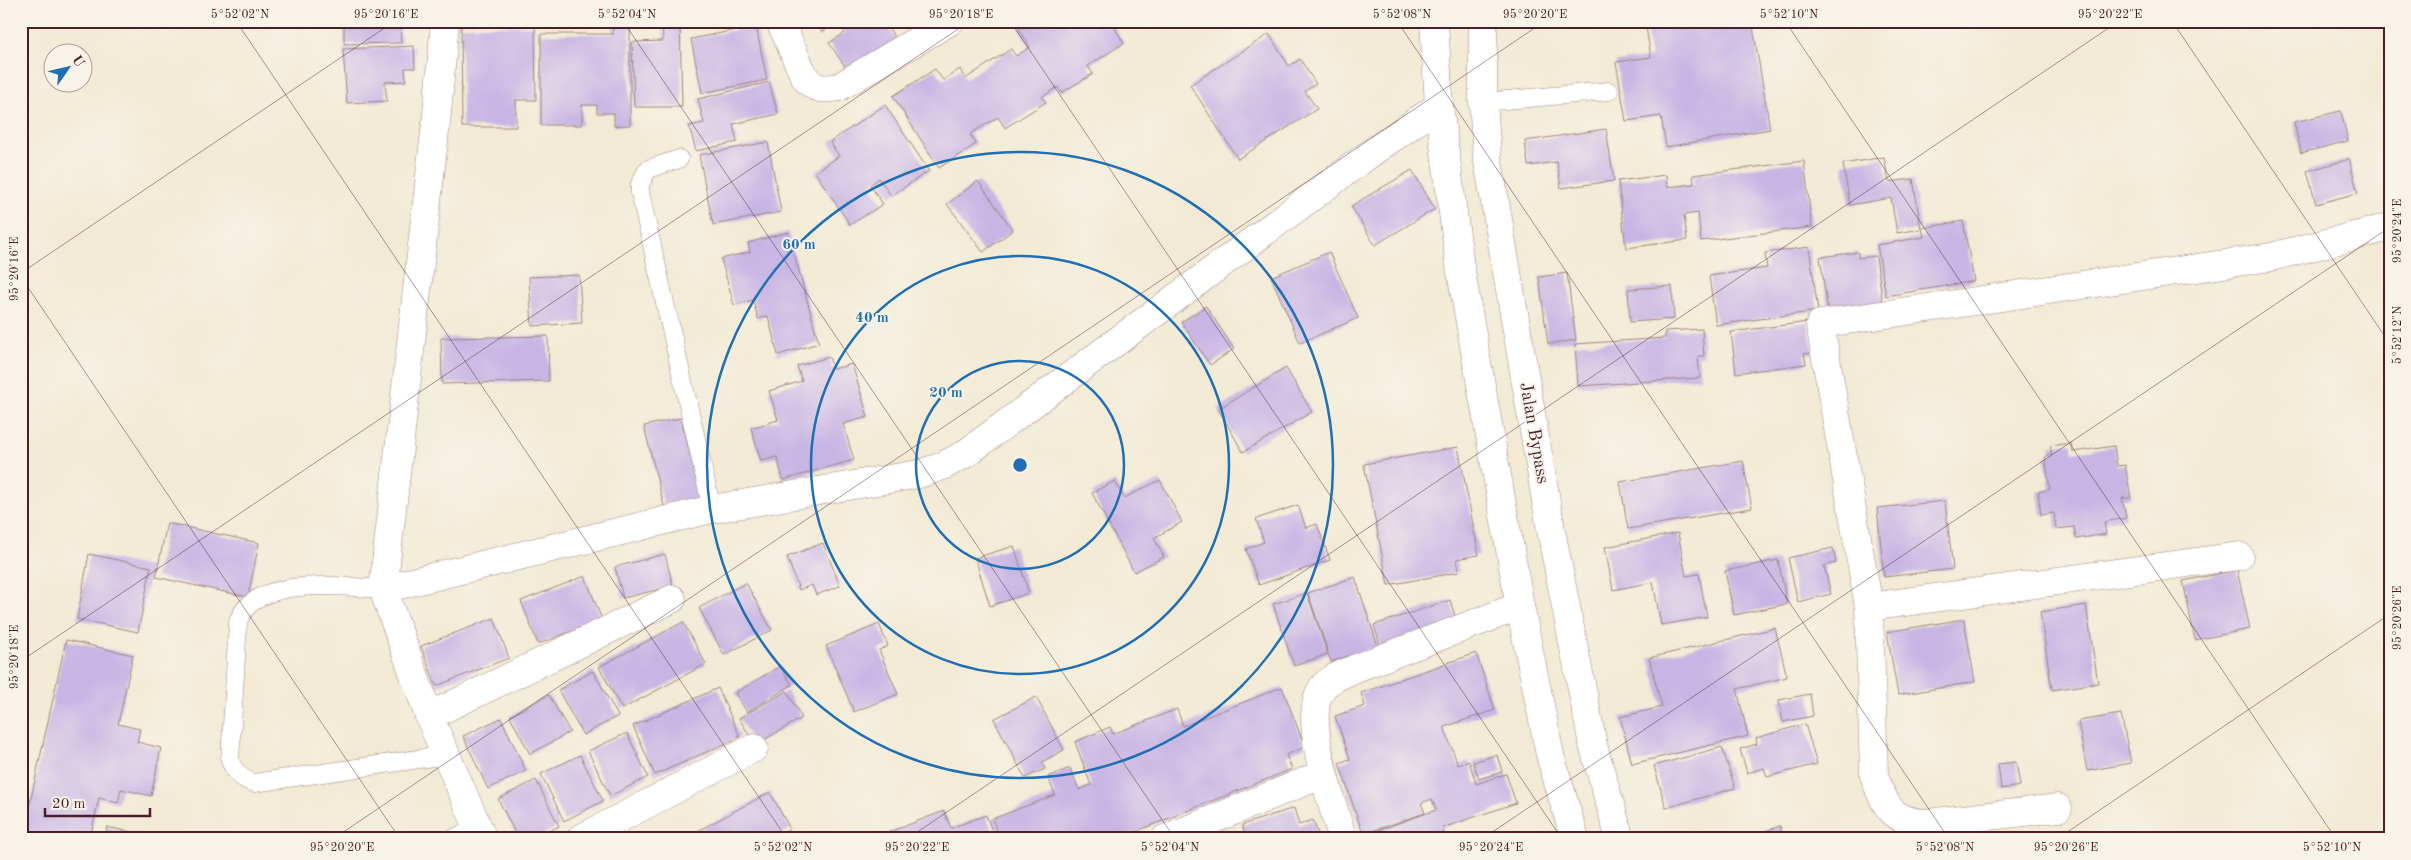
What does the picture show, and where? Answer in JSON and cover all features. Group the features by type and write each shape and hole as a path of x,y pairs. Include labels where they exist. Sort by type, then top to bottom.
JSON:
{"main road":[{"path":"445,21 437,114 383,589 446,754 471,835"},
{"path":"780,21 804,76 810,84 823,90 839,87 950,21"},
{"path":"1434,21 1439,106 1460,266 1520,606 1550,755 1575,839"},
{"name":"Jalan Bypass","path":"1483,21 1483,102 1487,154 1546,501 1593,745 1620,839"},
{"path":"383,589 712,509 920,474 943,466 964,454 1375,150 1439,106"},
{"path":"2058,808 1928,822 1910,822 1899,817 1889,808 1874,775 1869,607 1820,324 2271,257 2390,227"},
{"path":"1869,607 2239,556"},
{"path":"430,716 672,599"},
{"path":"1343,839 1324,774 1315,725 1316,707 1321,689 1334,679 1356,668 1520,606"},
{"path":"1550,755 1593,745"},
{"path":"580,839 754,748"},
{"path":"1165,839 1324,774"}],"lane":[{"path":"1483,102 1608,91"},
{"path":"679,159 648,169 640,184 640,193 712,509"},
{"path":"383,589 314,586 282,590 249,604 242,612 238,622 230,761 236,773 243,779 254,783 446,754"}],"building":[{"path":"344,21 400,21 401,43 344,44"},
{"path":"612,21 630,21 630,125 614,126 614,113 597,113 597,105 582,105 582,125 541,125 541,34 613,34"},
{"path":"662,21 680,21 682,107 634,107 632,42 663,41"},
{"path":"815,21 884,21 900,45 846,68 829,43 845,33 838,22 822,32"},
{"path":"1031,21 1042,21 1044,24 1047,21 1111,21 1124,43 1088,66 1093,74 1061,93 1058,87 1042,97 1046,102 1005,128 998,117 970,134 976,144 939,168 893,96 935,69 943,80 960,69 965,79 1011,49 1016,56 1030,47 1019,29"},
{"path":"1645,21 1752,21 1770,129 1666,147 1661,116 1626,121 1616,62 1651,57"},
{"path":"461,26 535,26 536,100 516,100 516,127 462,127"},
{"path":"756,26 767,80 702,93 691,39"},
{"path":"1269,34 1289,66 1300,59 1316,84 1305,91 1317,109 1238,159 1190,85"},
{"path":"414,46 415,68 405,68 406,81 385,82 387,101 347,103 343,49"},
{"path":"769,82 778,114 733,124 737,142 696,151 689,126 704,123 698,99"},
{"path":"885,105 929,171 891,196 879,178 870,185 883,204 850,225 815,172 839,156 830,142"},
{"path":"2341,111 2348,141 2301,153 2294,122"},
{"path":"1606,129 1614,181 1561,188 1557,162 1528,166 1525,141"},
{"path":"768,142 781,212 713,225 699,155"},
{"path":"1884,157 1889,182 1913,179 1921,229 1897,233 1891,198 1850,205 1843,164"},
{"path":"2349,159 2358,193 2316,204 2307,171"},
{"path":"1804,161 1812,227 1701,241 1698,213 1684,215 1687,240 1626,248 1618,181 1666,175 1667,187 1694,184 1693,175"},
{"path":"1412,170 1435,209 1375,245 1351,206"},
{"path":"978,181 1013,230 983,252 947,204"},
{"path":"1963,221 1974,281 1886,296 1877,245 1924,237 1922,228"},
{"path":"788,232 819,343 778,355 768,316 758,319 753,300 734,305 721,259 750,252 748,243"},
{"path":"1809,247 1818,311 1716,325 1709,276 1767,268 1765,253"},
{"path":"1329,252 1358,318 1300,343 1271,277"},
{"path":"1858,252 1858,258 1876,256 1883,305 1828,312 1820,257"},
{"path":"1567,273 1576,340 1548,344 1539,277"},
{"path":"579,275 582,323 532,326 529,277"},
{"path":"1672,286 1674,319 1630,322 1628,289"},
{"path":"1206,306 1234,349 1210,365 1181,322"},
{"path":"1808,322 1813,353 1804,354 1806,364 1736,373 1731,332"},
{"path":"1702,329 1704,356 1698,356 1700,378 1578,386 1575,344 1665,338 1665,331"},
{"path":"548,336 549,381 442,384 441,338"},
{"path":"829,357 833,369 852,364 868,417 843,424 854,460 783,480 777,457 761,461 751,428 778,420 769,391 802,381 797,366"},
{"path":"1286,368 1312,412 1243,452 1218,409"},
{"path":"681,418 701,498 667,518 644,426"},
{"path":"2071,443 2073,452 2114,446 2117,466 2125,465 2131,498 2122,498 2126,518 2104,522 2106,534 2076,539 2074,527 2056,529 2054,513 2041,515 2038,492 2050,489 2045,457 2052,455 2050,446"},
{"path":"1458,447 1479,555 1457,559 1459,572 1388,585 1364,464"},
{"path":"1743,461 1752,508 1628,529 1620,482"},
{"path":"1160,480 1182,522 1154,538 1164,557 1134,572 1092,493 1115,481 1124,498"},
{"path":"1945,501 1953,569 1884,577 1877,508"},
{"path":"1298,505 1306,528 1317,524 1330,560 1259,585 1246,549 1264,542 1256,519"},
{"path":"167,523 259,543 248,597 156,577"},
{"path":"1678,533 1686,576 1699,574 1707,617 1661,625 1653,582 1613,590 1605,547"},
{"path":"823,543 840,586 816,595 812,585 799,590 787,557"},
{"path":"1014,546 1029,593 990,606 975,558"},
{"path":"1833,548 1836,563 1824,566 1831,594 1798,602 1788,558"},
{"path":"89,554 151,567 138,632 77,619"},
{"path":"665,554 673,586 623,598 615,567"},
{"path":"1778,560 1787,604 1734,615 1725,571"},
{"path":"2237,570 2250,629 2195,640 2183,581"},
{"path":"585,576 602,620 538,644 521,601"},
{"path":"1355,577 1378,646 1331,662 1308,593"},
{"path":"746,583 772,630 724,655 699,608"},
{"path":"1307,593 1328,654 1294,666 1273,604"},
{"path":"1450,600 1457,622 1381,648 1374,625"},
{"path":"2086,605 2098,683 2052,690 2040,612"},
{"path":"494,618 509,658 436,686 421,646"},
{"path":"1964,619 1975,682 1898,695 1887,632"},
{"path":"683,622 706,664 622,709 599,667"},
{"path":"879,624 888,646 879,650 898,694 854,712 826,646"},
{"path":"1775,628 1787,677 1737,689 1748,736 1632,764 1620,717 1662,707 1649,658"},
{"path":"66,640 133,655 118,724 140,729 137,742 161,748 151,796 121,789 118,803 99,798 90,839 22,839"},
{"path":"1476,653 1495,710 1444,727 1458,765 1469,761 1476,784 1506,774 1516,803 1442,828 1446,839 1363,839 1362,836 1436,810 1432,799 1421,803 1425,813 1363,834 1339,763 1350,759 1335,716 1365,706 1361,693"},
{"path":"780,666 792,685 747,712 735,693"},
{"path":"593,671 618,716 583,735 558,690"},
{"path":"1282,687 1305,747 1286,755 1292,769 1117,839 1000,839 992,819 1055,795 1048,777 1070,768 1079,790 1091,785 1075,742 1110,727 1113,734 1177,709 1183,726"},
{"path":"718,688 740,737 655,775 633,726"},
{"path":"787,691 802,718 755,745 739,718"},
{"path":"1810,694 1813,716 1783,722 1779,700"},
{"path":"549,695 570,732 530,754 510,716"},
{"path":"1036,697 1064,750 1042,762 1045,769 1025,778 994,719"},
{"path":"2121,714 2131,763 2087,771 2078,721"},
{"path":"501,718 526,771 488,789 463,736"},
{"path":"1805,724 1817,764 1767,777 1764,768 1747,773 1740,749 1757,744 1756,738"},
{"path":"627,733 648,777 610,796 588,751"},
{"path":"1722,747 1735,788 1666,808 1654,766"},
{"path":"580,755 603,801 564,821 541,774"},
{"path":"1497,755 1502,772 1479,779 1473,762"},
{"path":"2016,762 2020,786 2001,789 1998,764"},
{"path":"536,780 559,826 535,839 518,839 498,799"},
{"path":"770,792 790,829 772,839 683,839"},
{"path":"1294,808 1299,825 1313,820 1320,839 1246,839 1242,825"},
{"path":"944,811 951,828 986,815 995,839 880,839 879,836"},
{"path":"1780,826 1784,839 1745,839 1745,838"},
{"path":"107,827 159,838 105,839"}]}
